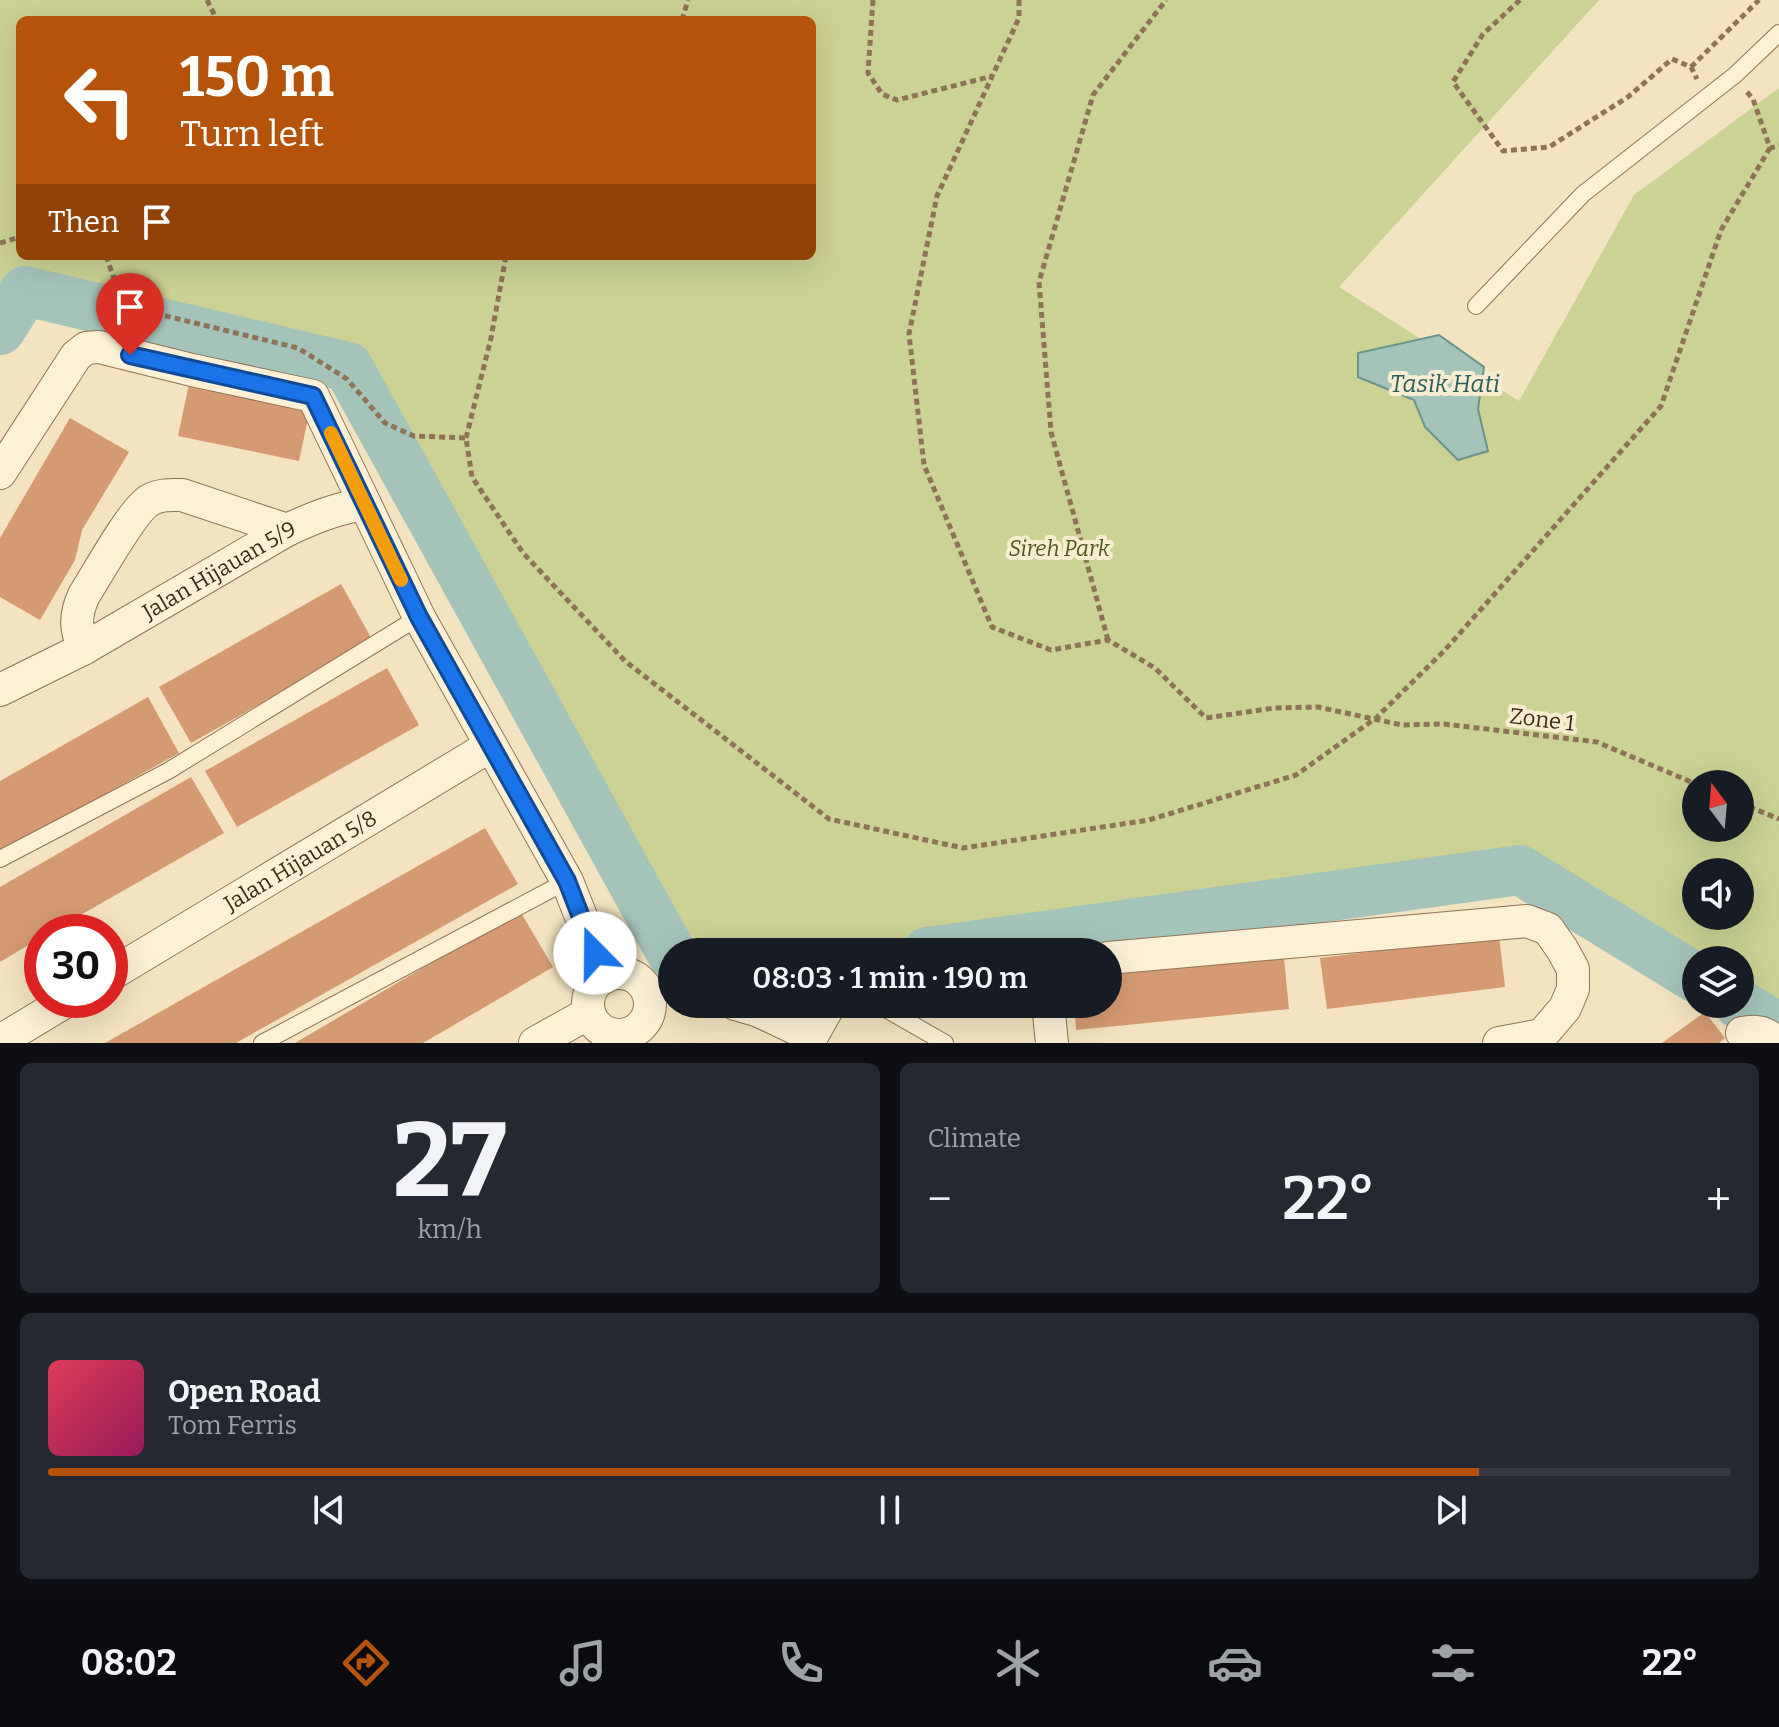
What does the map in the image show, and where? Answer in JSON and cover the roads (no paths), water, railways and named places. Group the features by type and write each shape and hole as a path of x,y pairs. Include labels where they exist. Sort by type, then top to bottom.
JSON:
{"street":[{"path":"0,473 76,356 86,348 99,347 313,396 419,617 567,881 605,977"},
{"name":"Jalan Hijauan 5/9","path":"83,649 76,622 78,608 136,513 148,500 165,494 182,495 287,530"},
{"path":"287,530 343,507 365,504"},
{"name":"Jalan Hijauan 5/9","path":"0,690 83,649 287,530"},
{"name":"Jalan Hijauan 5/8","path":"128,964 490,746"},
{"path":"1122,957 1527,921 1548,929 1573,969 1573,989 1565,1008 1542,1035 1499,1043"},
{"path":"658,995 636,978 615,974 596,983 590,992 589,1013 602,1031 624,1039 642,1026 650,1006 658,998"},
{"path":"535,1043 589,1013"},
{"path":"0,1041 38,1018"},
{"path":"772,1018 810,1039 822,1018"},
{"path":"1049,1018 1052,1043"},
{"path":"1735,1038 1755,1030 1777,1043"}],"lane":[{"path":"1476,306 1583,194 1735,75 1779,33"},
{"path":"0,859 168,771 419,617"},
{"path":"262,1043 567,881"},
{"path":"901,1018 945,1043"}],"water":[{"name":"Tasik Hati","path":"1439,335 1484,367 1478,409 1488,451 1458,460 1425,427 1414,400 1358,377 1358,353"}],"waterway":[{"path":"0,330 25,291 348,367 663,938"},
{"path":"1028,938 1520,870 1682,969"},
{"path":"1754,1013 1779,1028"}],"park label":[{"name":"Sireh Park","path":"1059,548"}]}
